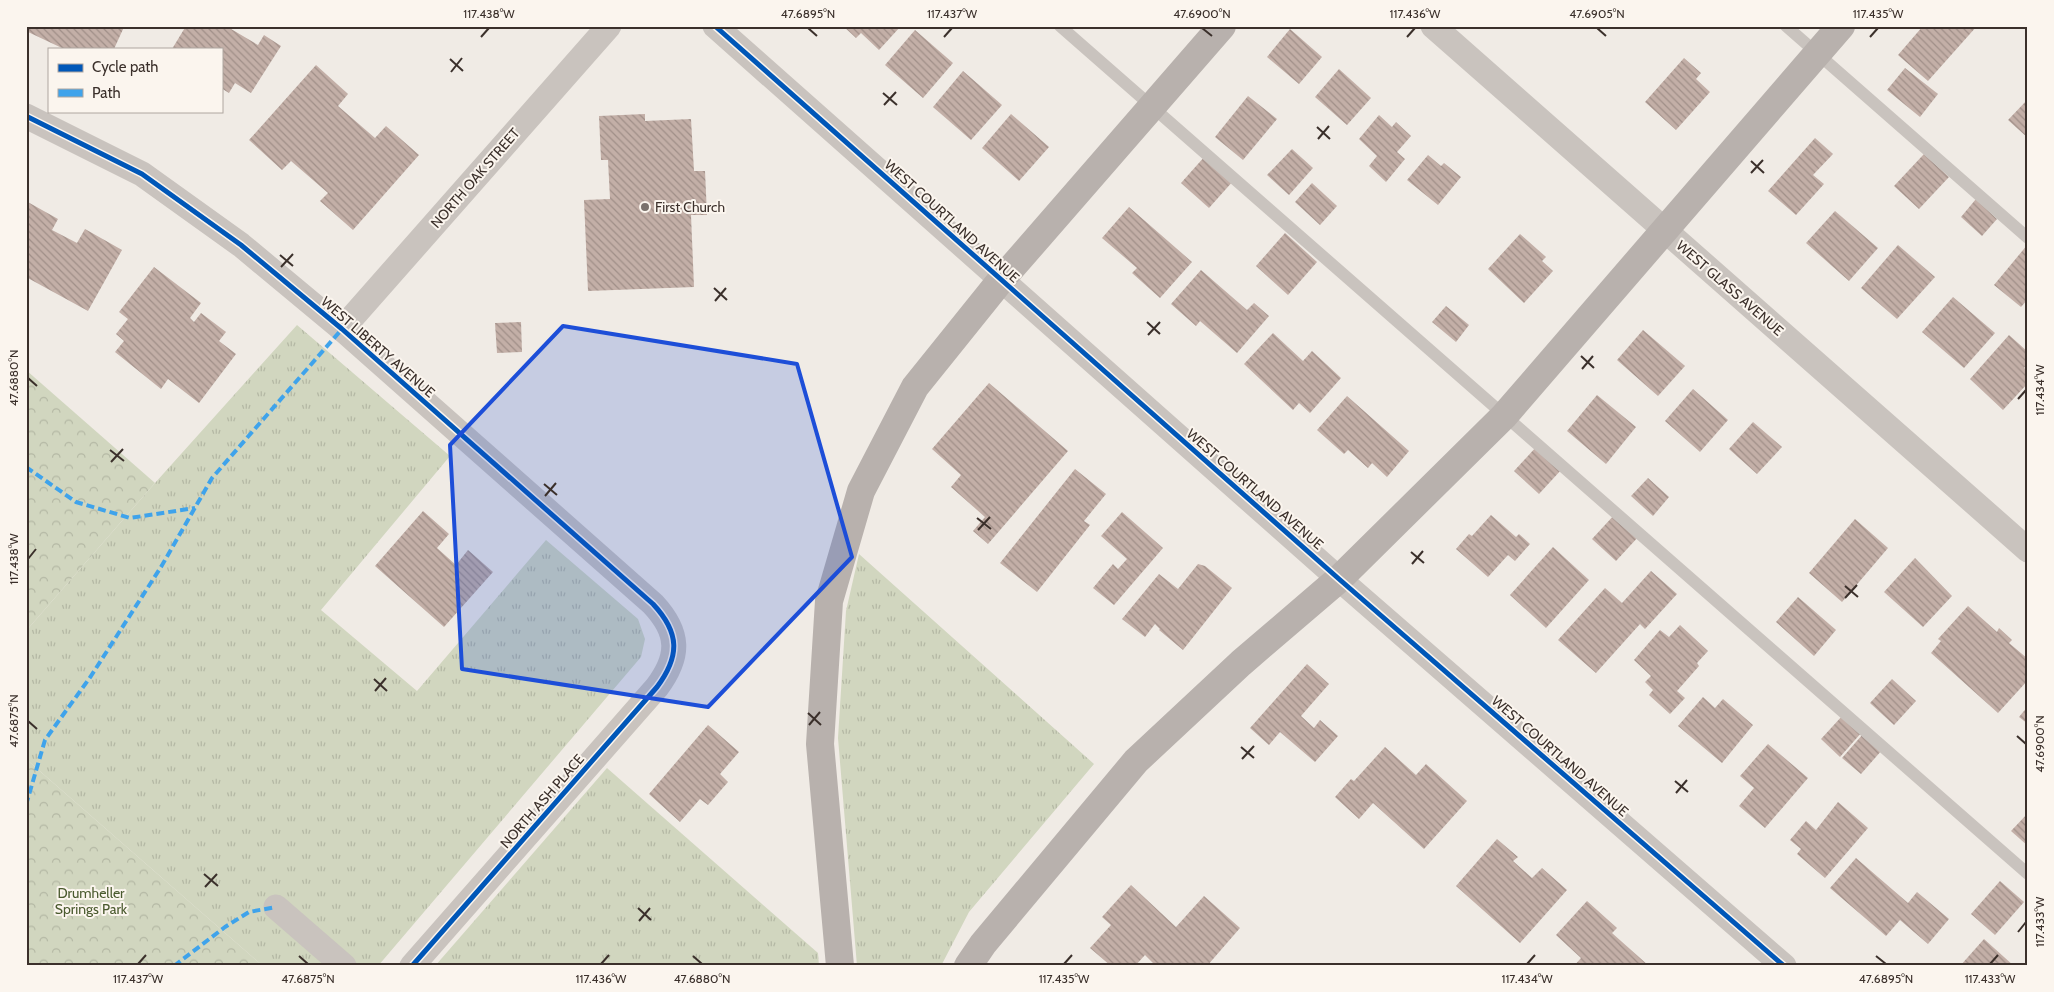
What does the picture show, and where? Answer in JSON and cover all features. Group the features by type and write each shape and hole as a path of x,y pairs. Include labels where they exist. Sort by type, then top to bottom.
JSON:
{"main road":[{"path":"840,966 820,744 829,602 860,491 915,387 1001,280 1222,26"},
{"path":"968,966 983,944 1136,761 1241,662 1339,579 1504,416 1663,229 1840,26"}],"street":[{"name":"NORTH OAK STREET","path":"342,329 609,26"},
{"name":"WEST COURTLAND AVENUE","path":"715,26 1339,579 1784,966"},
{"name":"WEST GLASS AVENUE","path":"1433,26 2028,550"},
{"name":"WEST LIBERTY AVENUE","path":"26,116 142,174 240,245 342,329 653,604 668,622 674,643"},
{"name":"NORTH ASH PLACE","path":"412,966 657,687 670,666 674,655 674,643"},
{"path":"276,906 344,966"}],"lane":[{"path":"1060,26 2028,874"},
{"path":"1786,26 2028,238"}],"highlighted area":[{"path":"563,326 797,364 852,557 708,707 462,669 450,445"}],"green space":[{"path":"297,325 450,456 321,610 417,691 546,540 638,619 645,639 641,657 378,966 263,966 26,759 26,631 155,483"},
{"path":"26,370 155,483 26,631"},
{"path":"859,554 1094,764 969,912 941,966 857,966 838,738 846,611"},
{"name":"Drumheller Springs Park","path":"26,759 263,966 26,966"},
{"path":"607,768 818,953 819,966 435,966"}],"building":[{"path":"26,26 124,27 114,48 62,48 26,31"},
{"path":"186,26 226,26 258,45 264,35 281,46 251,93 235,83 229,93 222,89 222,48 173,48"},
{"path":"843,26 901,26 879,50 861,33 856,38"},
{"path":"1923,26 1977,26 1928,81 1898,55"},
{"path":"1290,29 1322,57 1299,84 1267,57"},
{"path":"915,30 953,63 923,98 885,65"},
{"path":"1684,58 1701,73 1696,79 1710,92 1676,130 1645,102"},
{"path":"316,65 348,94 338,106 375,138 386,126 419,155 353,230 320,201 328,193 291,161 282,170 249,140"},
{"path":"1905,68 1938,94 1920,117 1887,90"},
{"path":"1339,69 1371,98 1347,125 1315,97"},
{"path":"963,71 1002,105 971,140 933,107"},
{"path":"1248,96 1277,119 1243,160 1215,137"},
{"path":"2028,99 2028,138 2008,120"},
{"name":"First Church","path":"645,114 645,121 691,119 694,171 705,171 707,215 691,215 694,287 588,291 584,200 610,199 608,160 601,160 599,116"},
{"path":"1011,114 1049,147 1019,181 982,148"},
{"path":"1379,115 1392,127 1396,122 1411,136 1397,152 1405,159 1386,182 1369,166 1377,156 1359,139"},
{"path":"1815,138 1833,154 1813,175 1824,184 1796,215 1768,191"},
{"path":"1292,149 1313,168 1289,195 1267,175"},
{"path":"1924,154 1949,177 1919,209 1894,186"},
{"path":"1206,155 1234,180 1209,208 1181,183"},
{"path":"1428,155 1441,166 1444,163 1461,177 1438,205 1407,180"},
{"path":"1312,183 1337,206 1320,225 1295,202"},
{"path":"1976,199 1997,219 1982,236 1961,217"},
{"path":"26,201 58,219 52,230 77,243 85,229 122,250 88,311 26,277"},
{"path":"1129,207 1192,262 1160,298 1132,273 1137,268 1102,238"},
{"path":"1835,211 1878,248 1849,281 1806,243"},
{"path":"1285,233 1317,262 1288,295 1256,266"},
{"path":"1520,234 1546,257 1542,261 1553,271 1524,303 1488,269"},
{"path":"2028,244 2028,299 2021,307 1994,285"},
{"path":"1898,245 1935,277 1897,319 1861,288"},
{"path":"154,267 201,303 190,318 194,322 201,313 226,332 219,341 236,354 199,403 168,379 161,389 115,352 124,341 116,334 128,319 119,312"},
{"path":"1201,270 1247,310 1254,303 1269,316 1237,353 1200,321 1196,326 1171,304"},
{"path":"1953,297 1995,333 1964,368 1922,332"},
{"path":"1446,306 1469,325 1456,342 1432,322"},
{"path":"521,322 522,352 497,353 495,323"},
{"path":"1643,330 1685,366 1658,396 1617,360"},
{"path":"1273,333 1303,361 1312,351 1341,378 1310,413 1299,403 1293,410 1244,364"},
{"path":"2009,335 2028,352 2028,363 2024,368 2028,371 2028,383 2003,410 1970,379"},
{"path":"989,383 1068,451 988,544 973,531 985,517 951,487 961,475 932,449"},
{"path":"1693,389 1728,420 1700,452 1665,421"},
{"path":"1597,395 1636,427 1606,464 1567,431"},
{"path":"1347,396 1409,451 1387,477 1372,463 1368,468 1348,450 1344,454 1317,430"},
{"path":"1753,422 1782,447 1757,474 1729,449"},
{"path":"1537,446 1562,469 1539,494 1514,471"},
{"path":"1075,469 1106,494 1084,521 1090,525 1037,592 1000,563"},
{"path":"1648,478 1669,497 1653,516 1631,496"},
{"path":"423,511 449,534 437,548 456,565 468,550 493,572 444,627 375,566"},
{"path":"1122,512 1163,548 1114,605 1093,588 1113,564 1118,569 1127,559 1101,536"},
{"path":"1616,513 1640,535 1616,561 1592,539"},
{"path":"1491,515 1516,537 1519,534 1530,544 1515,561 1508,555 1488,577 1456,549 1469,534 1472,536"},
{"path":"1855,519 1888,548 1842,602 1809,573"},
{"path":"1553,547 1589,580 1546,628 1510,595"},
{"path":"1915,558 1952,596 1923,627 1884,592"},
{"path":"1198,564 1205,566 1232,588 1183,650 1159,630 1155,624 1145,637 1122,619 1159,574 1178,589"},
{"path":"1651,571 1677,594 1645,629 1640,624 1596,673 1558,640 1605,588 1622,603"},
{"path":"1798,597 1836,630 1814,656 1776,622"},
{"path":"1968,606 1997,632 1999,628 2012,640 2009,643 2028,659 2028,680 1998,713 1931,653 1941,641 1938,639"},
{"path":"1680,625 1708,651 1697,663 1699,666 1677,691 1685,698 1670,714 1649,695 1653,690 1645,682 1651,676 1634,660 1660,630 1669,637"},
{"path":"1307,664 1329,684 1301,716 1314,728 1320,720 1338,736 1315,762 1280,732 1269,745 1250,728"},
{"path":"1892,679 1916,701 1894,725 1870,703"},
{"path":"1703,697 1715,708 1723,699 1753,725 1722,763 1678,726"},
{"path":"2028,706 2028,724 2019,717"},
{"path":"1843,715 1862,732 1840,757 1821,739"},
{"path":"708,725 739,752 720,774 728,782 708,805 700,799 680,822 649,794"},
{"path":"1863,734 1882,750 1861,774 1842,758"},
{"path":"1768,744 1808,778 1765,828 1739,806 1754,788 1740,776"},
{"path":"1385,747 1416,775 1426,764 1467,801 1424,849 1373,803 1359,819 1335,797 1351,779 1354,781"},
{"path":"1838,802 1868,828 1825,878 1797,854 1801,849 1790,840 1806,821 1816,830"},
{"path":"2028,813 2028,846 2011,831"},
{"path":"1497,839 1518,857 1513,861 1532,878 1542,868 1567,890 1520,943 1456,886"},
{"path":"1856,858 1908,903 1917,892 1949,919 1928,944 1900,920 1886,936 1830,888"},
{"path":"2000,881 2024,902 1995,935 1971,914"},
{"path":"1131,885 1176,927 1204,896 1240,928 1207,966 1156,966 1145,955 1135,966 1111,966 1090,948 1111,925 1102,917"},
{"path":"1587,901 1617,928 1612,933 1649,966 1574,966 1581,958 1556,935"},
{"path":"1984,939 2014,966 1960,966"}],"marked path":[{"path":"26,805 45,740 91,676 161,567 212,478 342,329"},
{"path":"26,467 76,502 130,518 195,508"},
{"path":"174,966 225,927 249,912 276,907"}],"cycle path":[{"path":"715,26 1339,579 1784,966"},
{"path":"26,116 142,174 241,245 342,329 653,604 668,625 674,645 673,655 665,676 657,687 412,966"}],"place":[{"name":"First Church","path":"645,207"}]}
